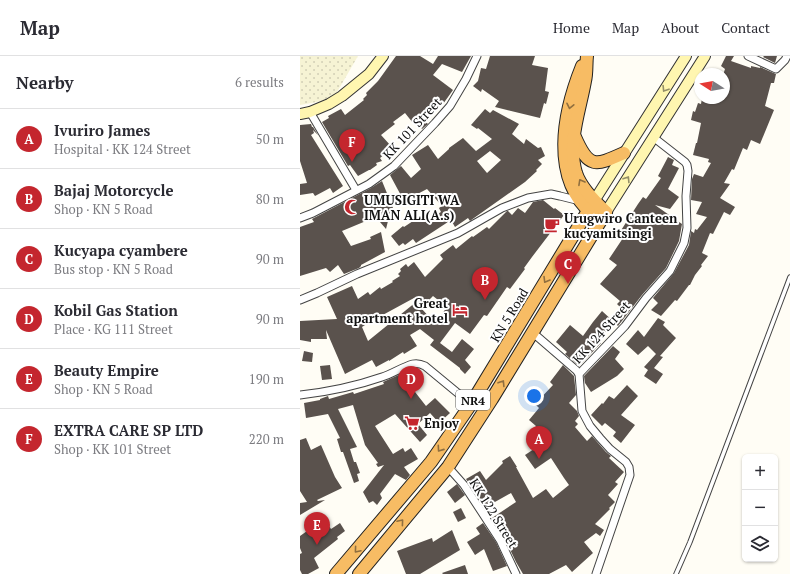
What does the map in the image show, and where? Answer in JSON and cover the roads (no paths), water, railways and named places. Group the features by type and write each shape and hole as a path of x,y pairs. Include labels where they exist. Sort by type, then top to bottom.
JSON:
{"highway":[{"path":"587,56 586,80 574,134 573,150 576,173 591,206"},
{"path":"587,56 578,78 572,99 565,135 565,161 572,188 580,201 591,206 603,217"},
{"path":"574,134 586,158 591,161 601,162 624,153"},
{"name":"KN 5 Road","path":"336,574 431,462 471,404 591,206"},
{"name":"NR4","path":"359,574 448,467 492,399 603,217"}],"main road":[{"path":"305,113 329,104 353,87 369,74 383,56"},
{"name":"KN 5 Road","path":"591,206 686,56"},
{"path":"603,217 705,56"}],"street":[{"name":"KK 101 Street","path":"300,218 313,213 369,184 394,166 450,106 466,79 477,56"},
{"path":"748,56 776,69 787,56"},
{"path":"305,113 356,190"},
{"name":"KK 124 Street","path":"596,574 630,476 630,467 610,449 590,426 582,411 579,374 625,326 646,298 670,271 684,243 687,228 687,165 653,137"},
{"path":"300,300 357,274 458,233 502,208 528,198 551,194 580,201"},
{"path":"532,332 579,374"},
{"path":"300,394 356,385 382,377 413,364 419,364 425,366 471,404"},
{"name":"KK 122 Street","path":"448,467 464,485 500,540 516,574"}],"lane":[{"path":"676,574 690,542 790,277"}],"place":[{"name":"EXTRA CARE SP LTD","path":"352,162"},
{"name":"UMUSIGITI WA IMAN ALI(A.s)","path":"352,207"},
{"name":"Urugwiro Canteen kucyamitsingi","path":"552,225"},
{"name":"Kucyapa cyambere","path":"568,284"},
{"name":"Bajaj Motorcycle","path":"485,300"},
{"name":"Great apartment hotel","path":"460,310"},
{"name":"Kobil Gas Station","path":"411,399"},
{"name":"Enjoy","path":"412,423"},
{"name":"Ivuriro James","path":"539,459"},
{"name":"Beauty Empire","path":"317,545"}]}
